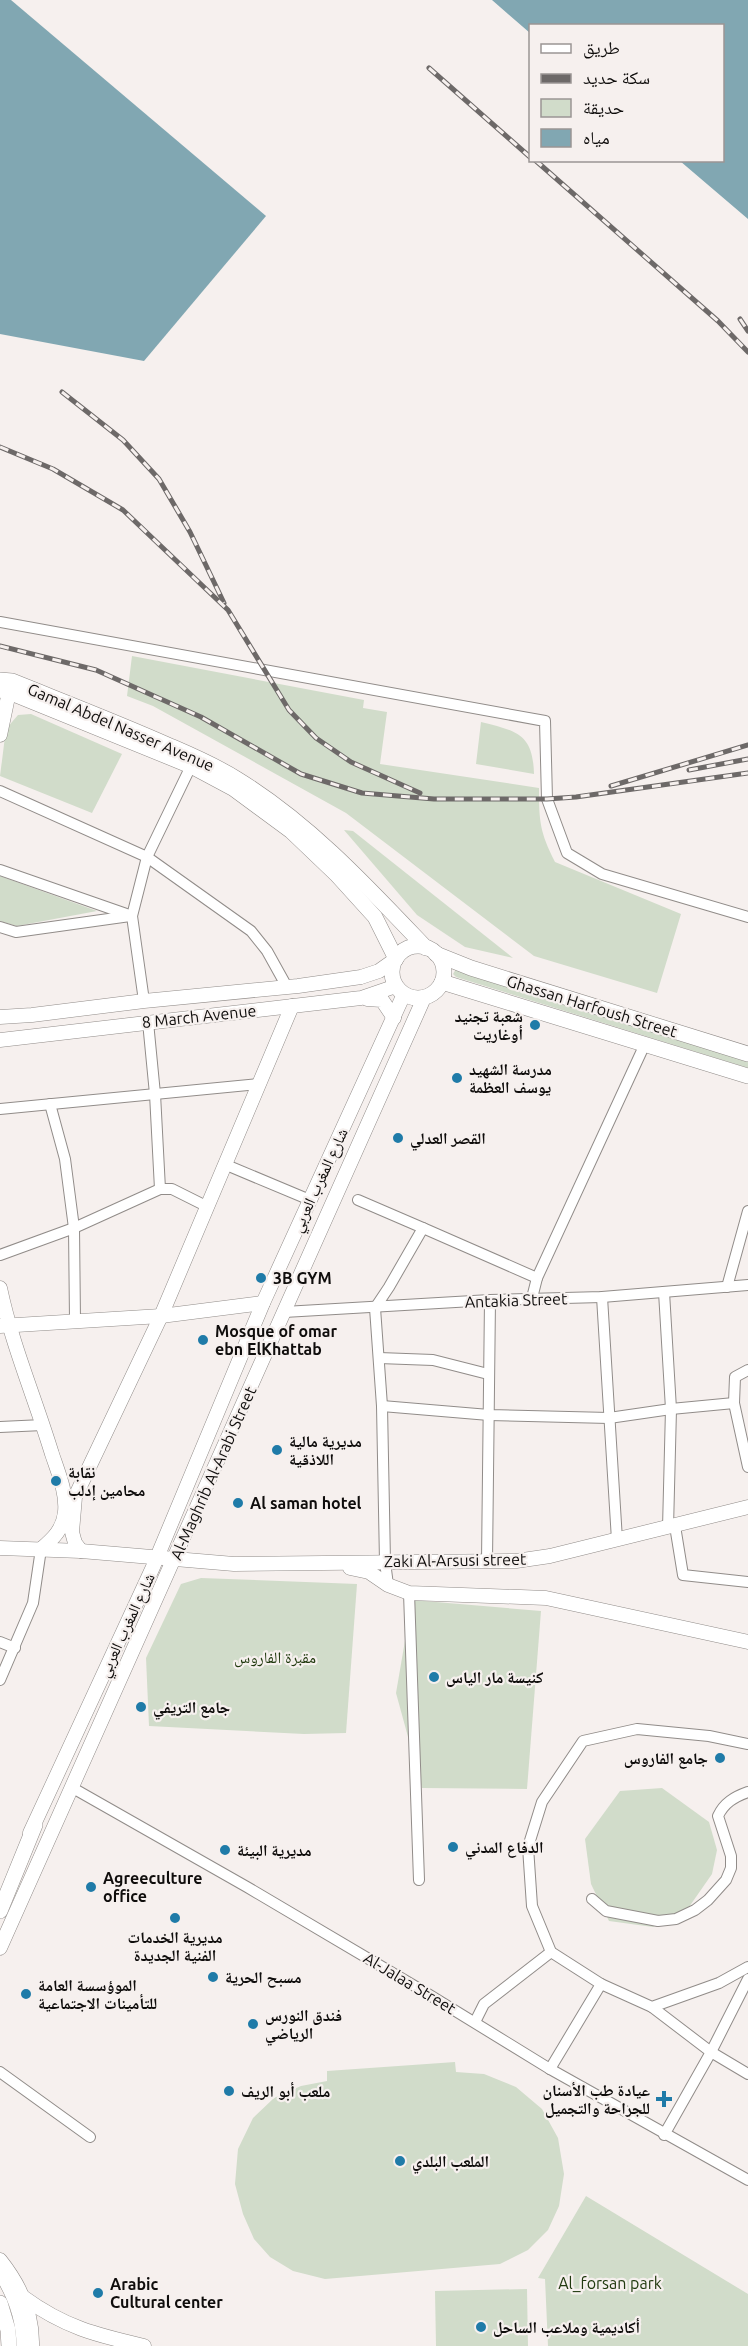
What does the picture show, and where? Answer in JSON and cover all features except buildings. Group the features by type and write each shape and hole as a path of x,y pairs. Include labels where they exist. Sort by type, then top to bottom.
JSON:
{"main road":[{"name":"Gamal Abdel Nasser Avenue","path":"3,687 12,681 134,729 236,778 269,800 315,837 431,951"},
{"path":"0,735 3,687"},
{"name":"Gamal Abdel Nasser Avenue","path":"3,687 191,766 234,789 291,831 336,874 375,917 396,959"},
{"path":"0,1017 32,1016 144,1001 361,978 378,971 409,948 431,951 443,967 442,982 435,992 424,998 410,997 400,990 392,972 396,959"},
{"name":"Ghassan Harfoush Street","path":"431,951 471,969 748,1054"},
{"name":"Ghassan Harfoush Street","path":"442,982 748,1076"},
{"name":"8 March Avenue","path":"0,1040 362,999 400,990"},
{"name":"شارع المغرب العربي","path":"0,1891 35,1825 155,1562 263,1303 394,1018 400,990"},
{"name":"Al-Maghrib Al-Arabi Street","path":"0,1948 424,998"},
{"path":"362,999 382,1000 394,1018"},
{"path":"81,1551 75,1543 72,1532 72,1509 75,1497 161,1316 292,1006"},
{"path":"0,1288 4,1326 43,1425 63,1491 64,1517 60,1529 41,1549"},
{"path":"4,1326 161,1316 263,1303"},
{"path":"57,1471 75,1474 88,1467"},
{"name":"Zaki Al-Arsusi street","path":"0,1548 81,1551 172,1564 516,1561 550,1556 748,1507"},
{"path":"172,1564 352,1568 369,1572 388,1586 409,1593 546,1598 748,1642"},
{"path":"0,1911 35,1825"},
{"path":"0,2260 14,2278 23,2297 30,2319 32,2346"},
{"path":"0,2271 11,2289 18,2308 24,2330 24,2346"},
{"path":"23,2297 51,2315 84,2331 144,2346"},
{"path":"0,2303 8,2330 9,2346"}],"street":[{"path":"0,622 545,721 547,799 567,853 602,874 748,917"},
{"path":"144,1001 132,916 147,857 191,766"},
{"path":"0,791 147,857 251,931 267,951 287,987"},
{"path":"0,870 132,916"},
{"path":"0,927 16,932 132,916"},
{"path":"148,1022 155,1094 160,1189"},
{"path":"532,1298 537,1278 645,1044"},
{"path":"0,1109 259,1084"},
{"path":"50,1104 65,1159 74,1228 75,1320"},
{"path":"224,1164 310,1200"},
{"path":"0,1255 74,1228 160,1189 172,1189 206,1206"},
{"path":"358,1200 537,1278"},
{"path":"727,1287 748,1211"},
{"path":"388,1586 385,1562 382,1406 375,1308 423,1228"},
{"name":"Antakia Street","path":"284,1312 532,1298 602,1297 748,1286"},
{"path":"664,1292 671,1409 672,1527 683,1575 748,1582"},
{"path":"602,1297 617,1540"},
{"path":"487,1561 490,1300"},
{"path":"379,1358 433,1360 488,1374"},
{"path":"748,1370 735,1377 734,1403 748,1467"},
{"path":"382,1406 489,1415 609,1418 734,1403"},
{"path":"0,1427 43,1425"},
{"path":"0,1680 33,1603 41,1549"},
{"path":"409,1593 419,1881"},
{"path":"0,1642 15,1648"},
{"path":"748,1744 709,1736 637,1729 583,1741 542,1802 528,1847 532,1906 551,1952 601,1984 652,2007 711,2052 748,2074"},
{"name":"Al-Jalaa Street","path":"71,1787 247,1887 550,2069 748,2180"},
{"path":"592,1899 606,1911 658,1921 675,1919 695,1910 708,1900 726,1880 731,1868 731,1856 718,1816 722,1807 736,1796 748,1792"},
{"path":"475,2022 484,2004 551,1952"},
{"path":"652,2007 719,1983 748,1967"},
{"path":"664,2134 711,2052 748,1979"},
{"path":"550,2069 601,1984"},
{"path":"0,2072 90,2137"}],"green space":[{"path":"132,656 364,700 363,708 387,712 380,764 539,788 541,826 555,862 681,914 657,993 534,956 346,813 153,706 127,696"},
{"path":"31,714 122,754 92,813 0,776 6,729 18,715"},
{"path":"481,722 504,728 520,736 530,750 534,774 476,764"},
{"path":"344,830 353,831 513,958 465,947 417,915"},
{"path":"0,876 97,911 17,926 0,921"},
{"path":"456,969 748,1060 748,1068 456,977 453,974"},
{"name":"مقبرة الفاروس","path":"201,1578 357,1584 346,1733 304,1734 149,1726 146,1658 181,1584"},
{"path":"412,1600 541,1611 527,1789 422,1788 396,1693"},
{"path":"662,1788 709,1822 717,1850 712,1874 689,1907 653,1927 609,1921 591,1884 585,1839 620,1791"},
{"name":"الملعب البلدي","path":"455,2062 456,2072 484,2074 516,2087 542,2109 558,2138 564,2174 559,2206 548,2230 528,2250 500,2264 325,2279 293,2271 270,2257 254,2239 243,2214 235,2184 238,2149 253,2118 274,2098 301,2086 327,2081 327,2071"},
{"name":"Al_forsan park","path":"586,2196 748,2294 748,2346 548,2346 545,2279 538,2278"},
{"path":"527,2289 528,2346 436,2346 435,2291"}],"water":[{"path":"0,0 11,0 266,216 144,361 0,334"},
{"path":"492,0 748,0 748,219 681,162 724,162 724,24 529,24 529,32"}],"railway":[{"path":"429,68 529,156"},
{"path":"537,162 718,321 748,352"},
{"path":"740,319 748,331"},
{"path":"62,392 123,440 159,479 190,532 224,603"},
{"path":"0,447 53,469 123,510 228,610 289,710 316,738 351,762 420,793"},
{"path":"0,646 96,670 201,717 301,774 362,793 434,799 547,799 748,773"},
{"path":"611,786 748,745"},
{"path":"689,770 748,759"}],"place":[{"name":"شعبة تجنيد أوغاريت","path":"535,1025"},
{"name":"مدرسة الشهيد يوسف العظمة","path":"457,1078"},
{"name":"القصر العدلي","path":"398,1138"},
{"name":"3B GYM","path":"261,1278"},
{"name":"Mosque of omar ebn ElKhattab","path":"203,1340"},
{"name":"مديرية مالية اللاذقية","path":"277,1450"},
{"name":"نقابة محامين إدلب","path":"56,1481"},
{"name":"Al saman hotel","path":"238,1503"},
{"name":"كنيسة مار الياس","path":"434,1677"},
{"name":"جامع التريفي","path":"141,1707"},
{"name":"جامع الفاروس","path":"720,1758"},
{"name":"الدفاع المدني","path":"453,1847"},
{"name":"مديرية البيئة","path":"225,1850"},
{"name":"Agreeculture office","path":"91,1887"},
{"name":"مديرية الخدمات الفنية الجديدة","path":"175,1918"},
{"name":"مسبح الحرية","path":"213,1977"},
{"name":"الموؤسسة العامة للتأمينات الاجتماعية","path":"26,1994"},
{"name":"فندق النورس الرياضي","path":"253,2024"},
{"name":"ملعب أبو الريف","path":"229,2091"},
{"name":"عيادة طب الأسنان للجراحة والتجميل","path":"664,2099"},
{"name":"الملعب البلدي","path":"400,2161"},
{"name":"Arabic Cultural center","path":"98,2293"},
{"name":"أكاديمية وملاعب الساحل","path":"481,2327"}]}
